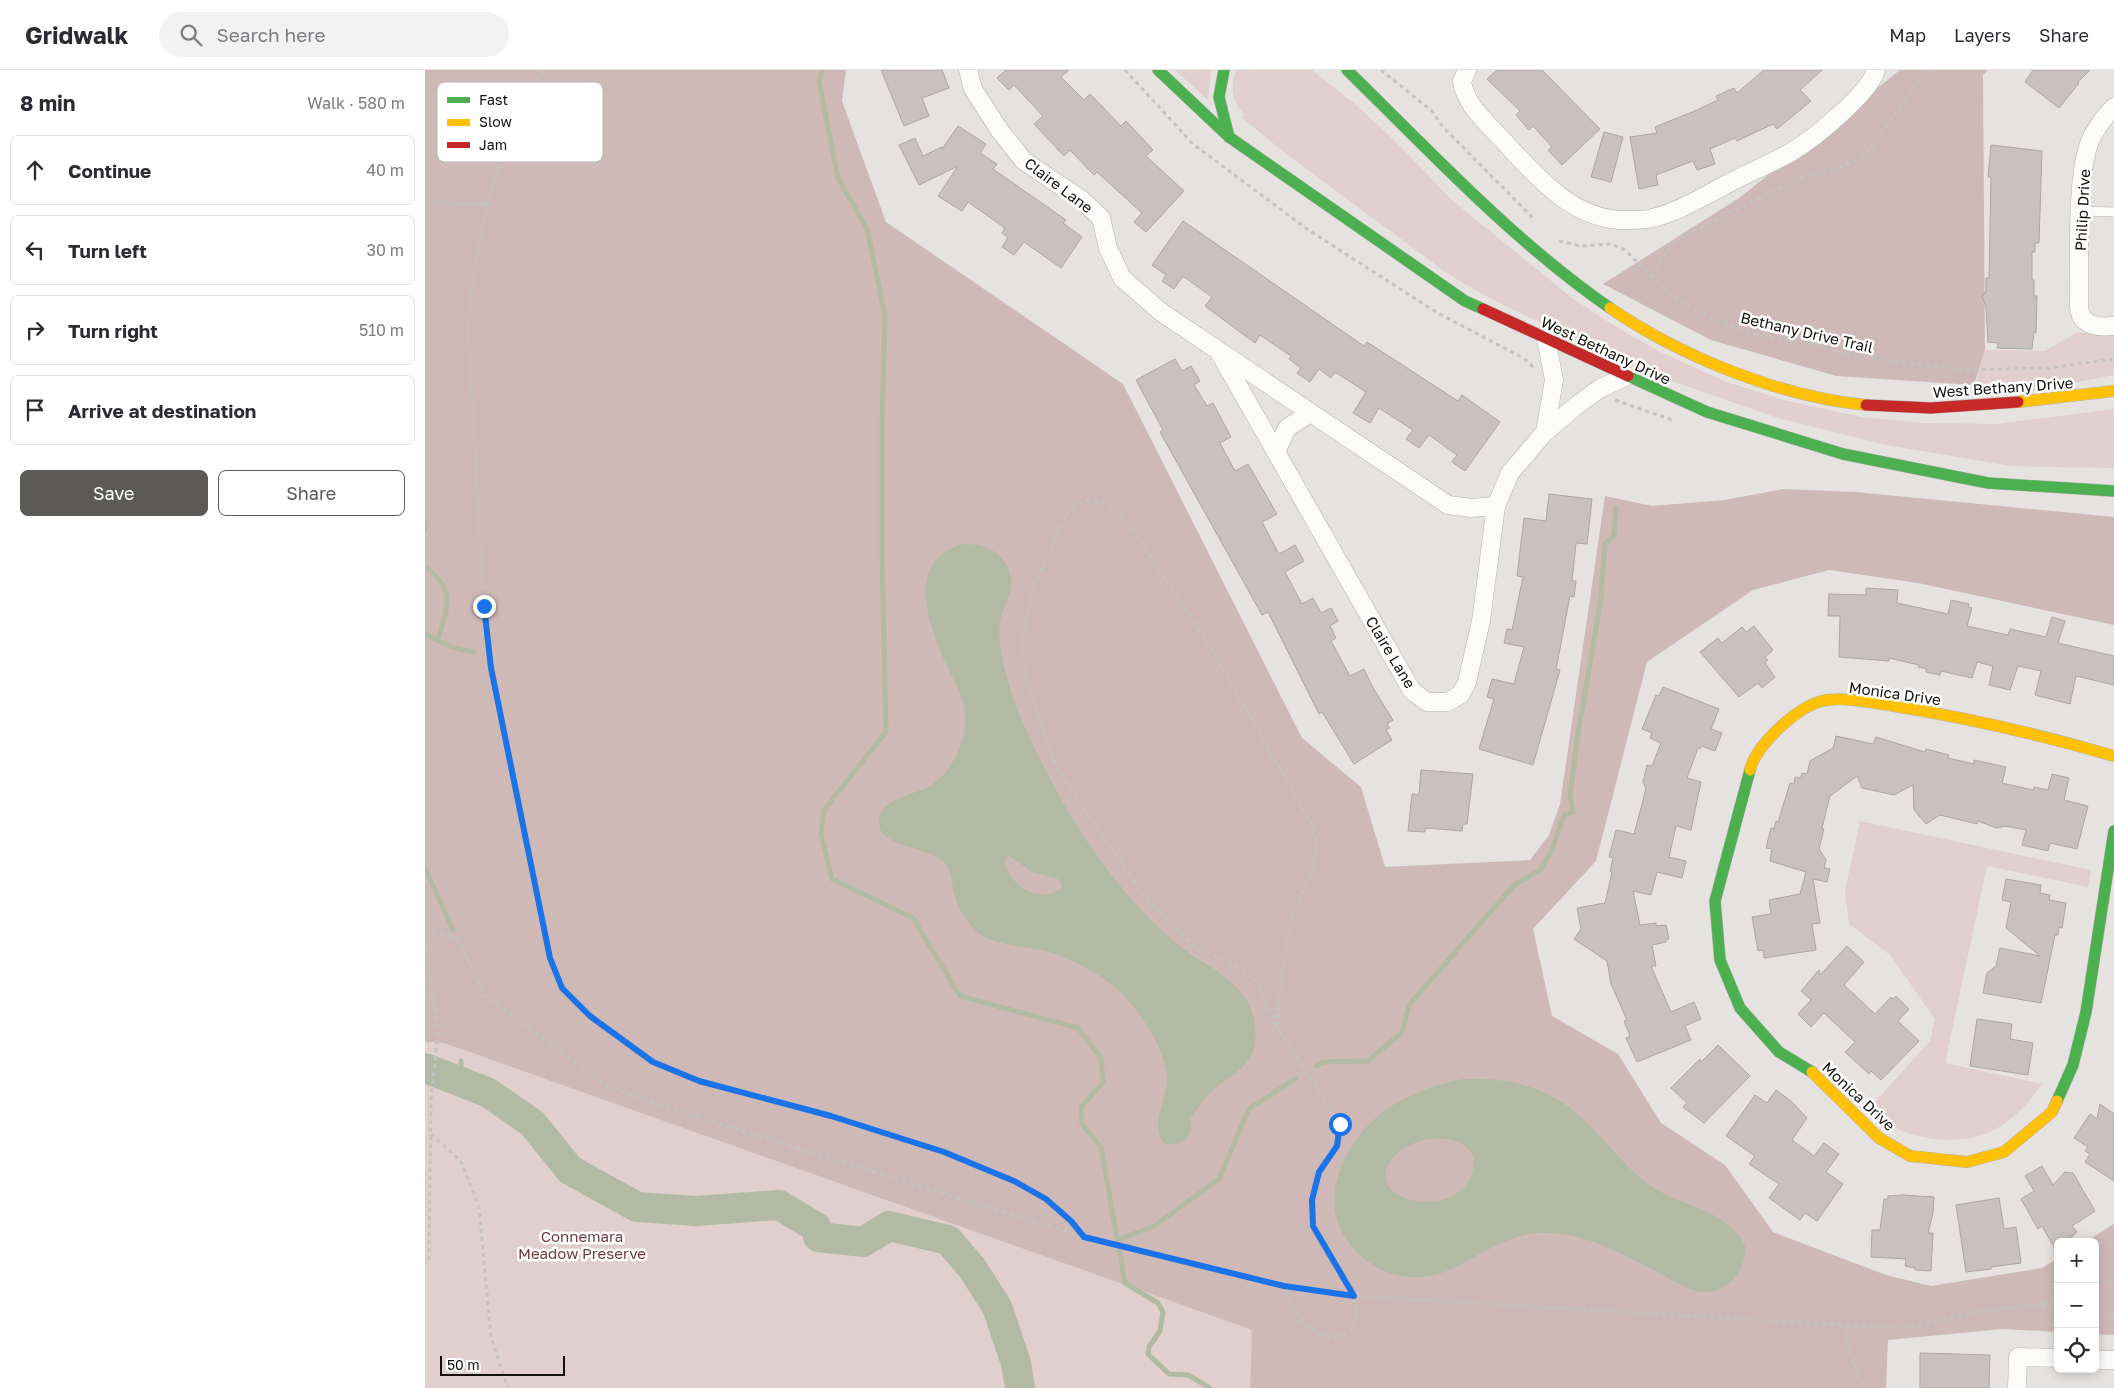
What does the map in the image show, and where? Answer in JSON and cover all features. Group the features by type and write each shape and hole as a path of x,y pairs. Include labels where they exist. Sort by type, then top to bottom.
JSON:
{"main road":[{"name":"West Bethany Drive","path":"1159,70 1229,136 1365,233 1465,301 1707,412 1843,454 1989,483 2114,491"},
{"path":"1224,70 1219,97 1229,136"},
{"name":"West Bethany Drive","path":"1347,70 1526,242 1596,298 1638,326 1688,352 1739,372 1785,387 1836,401 1884,407 1956,408 2114,392"},
{"name":"Monica Drive","path":"2114,756 2069,743 1927,711 1863,701 1822,701 1781,724 1752,761 1715,901 1720,960 1740,1008 1779,1052 1812,1072 1879,1138 1910,1156 1967,1162 2004,1152 2052,1112 2073,1065 2086,1012 2114,831"}],"street":[{"name":"Claire Lane","path":"968,70 973,88 1000,131 1024,160 1082,200 1101,218 1109,248 1122,278 1161,312 1448,505 1471,508 1497,506"},
{"path":"1467,70 1462,80 1467,100 1515,153 1561,198 1587,213 1619,220 1651,218 1694,202 1793,151 1845,109 1863,90 1876,70"},
{"name":"Philip Drive","path":"2114,107 2107,114 2091,141 2083,171 2079,305 2079,313 2083,321 2093,326 2114,326"},
{"path":"1545,432 1554,380 1546,339"},
{"name":"Claire Lane","path":"1219,352 1412,691 1427,702 1448,702 1461,694 1467,682 1481,621 1497,506 1510,473 1545,432 1599,389 1627,376"},
{"path":"1276,452 1280,439 1287,428 1310,413"},
{"path":"2017,1388 2019,1357 2054,1358"},
{"path":"2099,1360 2114,1360"}],"lane":[{"path":"2081,210 2114,212"}],"path":[{"path":"537,82 543,70"},
{"path":"1381,70 1432,111 1443,127 1539,225"},
{"path":"1652,278 1671,244 1802,177 1840,167 1865,156 1920,79 1933,70"},
{"path":"500,162 487,205 474,270 468,327 484,606 491,668 505,744 550,958 562,988 590,1016 653,1062 699,1081 831,1116 944,1152 1014,1181 1046,1199 1071,1221 1084,1237"},
{"path":"425,202 487,205"},
{"name":"Bethany Drive Trail","path":"1557,240 1581,246 1611,244 1625,250 1652,278 1675,298 1731,326 1771,338 1797,340 1852,356 1968,370 2049,368 2114,359"},
{"path":"1277,1026 1281,979 1293,915 1313,870 1317,841 1310,821 1208,644 1131,526 1106,503 1086,500 1069,509 1033,588 1023,636 1025,681 1057,769 1145,897 1195,947 1229,963 1255,980 1277,1026 1340,1124 1337,1146 1319,1172 1312,1200 1313,1226 1354,1296 1356,1316 1350,1332 1330,1338 1309,1329 1297,1315 1284,1286"},
{"path":"425,928 459,940 484,994 607,1086 700,1118 1084,1237 1284,1286 1354,1296 1846,1326 1907,1328 1976,1312 2054,1305"},
{"path":"425,937 438,1030 431,1099 429,1262 425,1264"},
{"path":"431,1134 461,1161 479,1207 491,1338 508,1388"},
{"path":"2099,1284 2114,1278"},
{"path":"2038,1305 2054,1299"},
{"path":"2099,1312 2114,1314"},
{"path":"1846,1326 1848,1348 1865,1388"}],"green space":[{"path":"1175,70 1211,70 1208,100"},
{"path":"1237,70 1312,70 1356,105 1394,140 1453,201 1572,298 1658,351 1727,382 1783,400 1862,417 1922,423 1997,424 2114,409 2114,468 2011,466 1886,445 1778,418 1646,372 1495,301 1451,276 1289,156 1242,118 1244,114 1234,99 1233,93 1233,81"},
{"path":"2076,333 2114,333 2114,375 2015,394 1972,396 1985,350 2045,351"},
{"path":"1860,821 2091,870 2088,887 1987,866 1945,1063 2042,1084 2016,1115 1996,1129 1970,1138 1955,1140 1925,1137 1897,1129 1884,1121 1872,1109 1872,1105 1930,1041 1935,1019 1890,955 1849,924 1845,891"},
{"name":"Connemara Meadow Preserve","path":"425,1042 444,1043 1252,1330 1250,1388 425,1388"}],"shaded area":[{"path":"425,70 846,70 842,101 886,222 1123,384 1302,738 1361,787 1385,867 1530,860 1549,835 1560,804 1605,496 1652,506 1724,500 1784,489 1855,492 2114,517 2114,625 1918,583 1829,570 1753,590 1647,662 1596,861 1533,929 1552,1016 1618,1054 1661,1123 1725,1165 1773,1232 1886,1275 1931,1286 2042,1268 2054,1260 2054,1332 2002,1329 1888,1340 1886,1388 1250,1388 1252,1330 444,1043 425,1042"},
{"path":"1900,70 1988,70 1983,75 1985,350 1974,385 1836,376 1711,340 1603,284 1739,198"},
{"path":"962,544 977,545 990,549 1001,557 1009,570 1011,578 1009,594 999,626 1002,655 1007,675 1020,716 1068,812 1109,872 1140,909 1183,948 1221,974 1239,990 1251,1010 1255,1022 1255,1035 1251,1056 1240,1069 1211,1092 1203,1101 1191,1118 1191,1131 1179,1143 1167,1144 1160,1137 1158,1121 1167,1079 1165,1066 1161,1053 1148,1027 1121,992 1095,973 1068,959 1049,952 993,941 980,934 961,912 949,871 944,862 934,855 898,843 884,836 881,831 879,821 881,812 895,801 923,790 938,780 952,763 964,734 965,714 962,700 944,660 927,610 927,578 933,564 944,552","holes":["1009,856 1032,872 1058,879 1062,886 1060,889 1045,894 1031,892 1013,879 1006,866 1006,858"]},
{"path":"1475,1079 1511,1082 1533,1088 1569,1107 1629,1167 1654,1188 1718,1217 1729,1225 1738,1234 1745,1246 1743,1264 1739,1272 1728,1285 1720,1289 1711,1292 1691,1290 1627,1256 1591,1241 1579,1237 1546,1233 1525,1235 1507,1241 1442,1273 1424,1277 1405,1277 1384,1271 1370,1264 1351,1246 1340,1229 1335,1211 1335,1192 1346,1156 1356,1140 1383,1112 1411,1095 1452,1081","holes":["1435,1139 1455,1141 1467,1147 1474,1159 1469,1180 1457,1193 1440,1200 1421,1201 1404,1198 1391,1189 1386,1177 1390,1162 1402,1150 1412,1144"]},
{"path":"2114,1224 2114,1335 2099,1334 2099,1238 2091,1238"}],"building":[{"path":"881,70 942,70 949,88 922,98 929,116 904,126"},
{"path":"1006,70 1069,70 1061,77 1084,100 1090,94 1121,126 1126,121 1153,150 1146,156 1184,191 1146,232 1134,222 1142,213 1097,172 1094,175 1070,150 1064,156 1034,124 1043,116 1014,85 1009,90 997,78"},
{"path":"1497,70 1542,70 1600,129 1562,165 1548,150 1552,147 1533,126 1529,130 1516,115 1520,111 1487,79"},
{"path":"1764,70 1822,70 1800,90 1811,101 1777,129 1773,124 1737,141 1735,138 1710,149 1715,164 1697,170 1693,161 1656,175 1658,185 1639,189 1630,137 1657,133 1655,127 1718,100 1716,96 1734,88 1737,93"},
{"path":"2033,70 2090,70 2078,82 2059,108 2025,82"},
{"path":"958,126 986,144 980,153 997,164 993,169 1066,220 1063,223 1082,237 1061,268 1024,242 1014,255 1002,247 1008,238 1002,233 1005,228 968,202 962,211 938,196 958,166 919,185 899,145 915,138 923,156 942,147 942,149"},
{"path":"1604,132 1623,137 1611,182 1591,177"},
{"path":"1991,145 2042,151 2039,243 2035,243 2035,252 2032,252 2032,280 2034,280 2034,296 2037,296 2036,333 2034,332 2032,349 1997,348 1998,343 1988,342 1986,306 1982,297 1986,291 1986,278 1989,278 1991,177 1988,177"},
{"path":"1183,221 1364,346 1367,342 1458,401 1462,395 1500,422 1465,471 1452,462 1457,455 1429,435 1419,448 1406,439 1413,430 1379,408 1370,423 1353,413 1366,392 1335,372 1331,378 1319,369 1310,382 1297,373 1301,368 1289,359 1291,356 1260,335 1255,343 1205,306 1212,297 1183,276 1174,289 1162,281 1166,275 1152,265"},
{"path":"1175,359 1182,371 1191,366 1200,381 1194,385 1207,406 1213,403 1231,437 1220,443 1235,471 1248,464 1277,514 1262,522 1279,554 1295,545 1304,561 1285,572 1302,604 1313,598 1321,613 1331,608 1338,621 1330,626 1336,638 1331,641 1350,676 1364,669 1393,720 1387,724 1390,728 1386,730 1392,740 1354,764 1322,712 1319,714 1268,612 1262,615 1160,432 1163,430 1136,380"},
{"path":"1549,494 1592,499 1587,544 1576,543 1572,581 1576,581 1574,597 1570,596 1556,669 1560,670 1533,765 1479,749 1494,699 1487,697 1492,679 1514,684 1524,647 1504,643 1507,629 1512,630 1523,577 1517,576 1524,518 1546,521"},
{"path":"1866,588 1898,590 1897,603 1948,614 1951,600 1969,604 1968,607 1972,608 1967,626 2008,635 2010,629 2046,637 2052,617 2065,621 2058,643 2114,656 2114,685 2076,676 2070,704 2035,695 2041,671 2018,666 2010,690 1989,685 1993,666 1977,662 1972,678 1941,671 1940,675 1926,672 1927,669 1918,667 1919,665 1889,658 1889,661 1839,657 1840,616 1828,616 1829,594 1866,595"},
{"path":"1754,626 1773,650 1765,657 1768,660 1765,663 1775,677 1762,688 1758,683 1739,697 1700,652 1718,638 1722,643 1742,627 1746,632"},
{"path":"1663,687 1719,709 1711,729 1722,733 1715,751 1701,746 1700,749 1698,748 1687,778 1701,782 1691,830 1676,826 1669,857 1686,861 1682,878 1657,872 1651,895 1633,891 1640,925 1656,923 1656,926 1666,925 1669,939 1666,942 1652,945 1656,966 1651,966 1671,1012 1694,1002 1701,1019 1685,1026 1691,1040 1637,1062 1626,1038 1630,1036 1624,1021 1627,1020 1611,984 1607,961 1574,939 1581,929 1577,908 1605,903 1612,872 1610,871 1613,858 1609,857 1616,830 1634,834 1646,789 1643,782 1647,765 1652,766 1661,743 1650,738 1652,733 1642,729 1656,695 1659,696"},
{"path":"1836,736 1873,744 1876,737 1925,752 1926,749 1949,755 1948,758 1974,764 1974,760 2006,767 2002,783 2033,790 2034,787 2048,790 2052,774 2069,778 2064,800 2088,806 2077,849 2050,843 2048,851 2022,845 2026,830 2005,826 1996,828 1978,821 1977,824 1940,815 1926,824 1914,810 1913,785 1894,795 1862,788 1857,776 1830,796 1822,828 1824,829 1819,849 1826,860 1824,868 1830,869 1827,882 1813,879 1820,923 1812,924 1816,950 1764,958 1763,950 1758,951 1752,917 1771,914 1769,900 1800,894 1806,872 1770,861 1772,849 1766,848 1771,828 1774,829 1776,821 1778,822 1790,783 1794,784 1795,777 1801,778 1802,773 1807,774 1810,761 1833,748"},
{"path":"1421,770 1473,774 1467,824 1463,824 1462,831 1426,828 1425,832 1408,831 1412,794 1419,795"},
{"path":"2006,879 2041,885 2040,893 2050,895 2049,900 2066,903 2062,928 2059,927 2058,935 2055,935 2041,1003 1983,993 1987,973 1996,966 2000,948 2040,956 2006,928 2011,902 2002,900"},
{"path":"1847,946 1864,962 1844,985 1875,1014 1891,997 1893,999 1896,996 1909,1009 1898,1021 1919,1041 1881,1080 1871,1071 1869,1074 1845,1052 1855,1042 1824,1013 1811,1027 1798,1014 1811,1000 1801,991 1819,970 1820,975"},
{"path":"1977,1019 2012,1024 2010,1039 2033,1043 2028,1075 1970,1066"},
{"path":"1718,1045 1750,1076 1704,1123 1683,1107 1687,1103 1671,1088 1700,1059 1701,1062"},
{"path":"1776,1090 1791,1101 1807,1118 1792,1140 1814,1156 1824,1143 1839,1154 1826,1172 1843,1184 1817,1221 1805,1213 1800,1220 1769,1198 1779,1184 1749,1164 1755,1156 1726,1136 1755,1095 1767,1103"},
{"path":"2100,1104 2114,1114 2114,1181 2085,1162 2090,1154 2085,1151 2088,1147 2074,1138 2090,1114 2097,1119"},
{"path":"2042,1166 2053,1185 2065,1172 2073,1173 2095,1211 2072,1226 2077,1232 2074,1235 2069,1238 2054,1238 2054,1247 2042,1226 2038,1229 2021,1199 2034,1191 2025,1176"},
{"path":"1888,1196 1934,1197 1933,1213 1928,1233 1933,1233 1931,1271 1915,1270 1915,1268 1905,1266 1906,1259 1871,1257 1872,1230 1880,1230 1884,1199 1888,1199"},
{"path":"1999,1198 2004,1229 2016,1227 2021,1263 1966,1272 1956,1205"},
{"path":"1920,1353 1990,1355 1989,1388 1920,1388"}],"waterway":[{"path":"822,70 819,81 838,178 867,229 885,316 882,424 882,554 886,732 824,810 821,834 832,879 913,918 960,996 1078,1028 1101,1058 1103,1082 1081,1107 1082,1124 1101,1147 1125,1283 1158,1303 1163,1312 1160,1331 1149,1347 1148,1354 1169,1374 1188,1375 1210,1388"},
{"path":"1316,1066 1322,1062 1368,1061 1402,1032 1409,1005 1514,885 1539,871 1551,852 1564,815 1573,812 1570,795 1579,727 1600,606 1605,544 1614,535 1616,508"},
{"path":"425,521 425,529"},
{"path":"425,567 442,583 447,599 445,617 438,639"},
{"path":"425,634 451,647 474,652"},
{"path":"425,868 453,930"},
{"path":"461,1061 462,1082"},
{"path":"425,1068 487,1092 532,1123 570,1170 637,1207 696,1211 779,1205 816,1227 818,1237 863,1242 889,1226 948,1240 972,1268 997,1307 1016,1363 1020,1388"},
{"path":"1118,1240 1154,1226 1219,1179 1249,1109 1295,1079"}],"traffic: fast":[{"path":"1158,70 1229,137 1465,301 1483,309"},
{"path":"1224,70 1219,97 1229,137"},
{"path":"1347,70 1506,225 1574,282 1610,308"},
{"path":"1628,376 1707,412 1843,454 1988,483 2114,491"},
{"path":"1750,770 1715,901 1720,960 1740,1008 1779,1052 1812,1072"},
{"path":"2057,1101 2073,1065 2086,1012 2114,831"}],"traffic: slow":[{"path":"1610,308 1667,342 1732,372 1800,393 1833,401 1866,405"},
{"path":"2018,402 2114,391"},
{"path":"1750,770 1760,750 1779,728 1790,719 1812,705 1822,701 1839,699 1877,703 1977,722 2032,734 2114,756"},
{"path":"1812,1072 1879,1138 1910,1156 1967,1162 2004,1152 2052,1112 2057,1101"}],"traffic: jam":[{"path":"1483,309 1628,376"},
{"path":"1866,405 1931,408 2018,402"}],"route":[{"path":"484,606 491,668 505,744 550,958 562,988 590,1016 653,1062 699,1081 831,1116 944,1152 1014,1181 1046,1199 1071,1221 1084,1237 1237,1276 1284,1286 1354,1296 1313,1226 1312,1200 1319,1172 1337,1146 1340,1124"}]}
